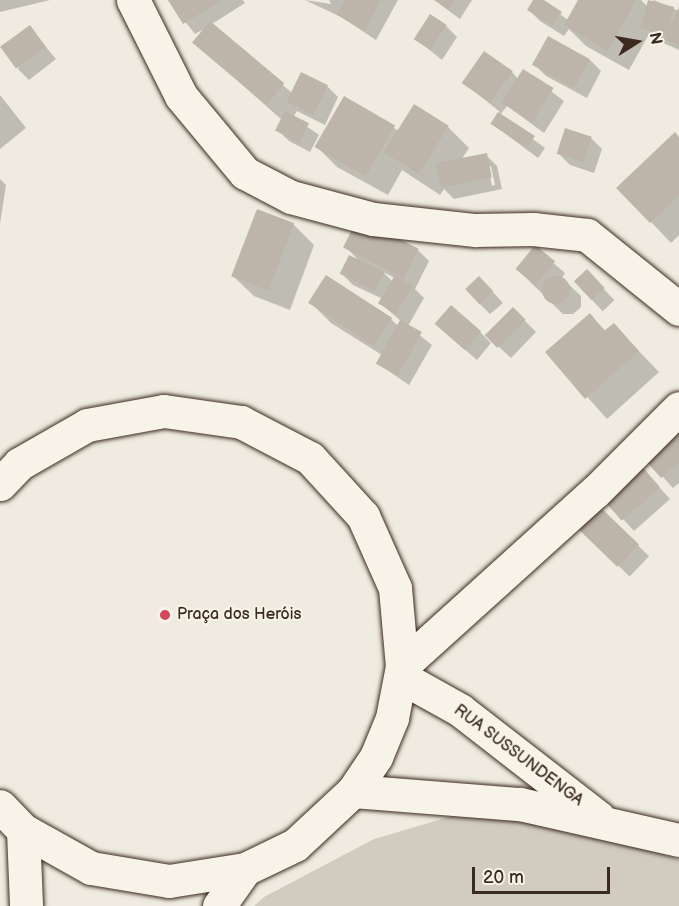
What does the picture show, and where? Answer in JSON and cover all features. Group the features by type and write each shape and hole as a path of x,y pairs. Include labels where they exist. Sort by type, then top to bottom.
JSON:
{"street":[{"path":"133,0 181,96 245,173 291,197 373,219 475,230 533,229 586,235 679,309"},
{"path":"401,671 596,491 679,408"},
{"path":"6,469 87,425 164,411 241,422 310,459 363,516 395,588 401,671 392,718 376,756 353,791 295,845 245,868 169,881 92,868 9,821"},
{"name":"RUA SUSSUNDENGA","path":"401,671 460,710 602,821"},
{"name":"RUA SUSSUNDENGA","path":"353,791 471,797 602,821 679,840"},
{"path":"9,821 26,906"},
{"path":"219,906 245,868"}],"shaded area":[{"path":"483,807 547,815 679,860 679,906 254,906 264,897 374,839"}],"building":[{"path":"168,0 222,0 183,24"},
{"path":"345,0 381,0 365,31 337,15"},
{"path":"435,0 454,0 448,9"},
{"path":"533,0 544,0 562,12 553,26 527,10"},
{"path":"578,0 636,0 608,51 564,25"},
{"path":"648,0 674,7 667,35 640,28"},
{"path":"679,7 679,46 664,39"},
{"path":"430,14 447,25 430,50 414,39"},
{"path":"210,21 284,83 266,105 192,42"},
{"path":"30,25 46,47 16,69 0,47"},
{"path":"548,36 590,59 574,88 532,65"},
{"path":"484,51 513,71 490,103 462,83"},
{"path":"523,69 554,88 532,122 502,103"},
{"path":"301,72 328,85 313,115 287,102"},
{"path":"344,96 395,126 366,177 314,147"},
{"path":"414,104 449,126 419,174 384,152"},
{"path":"285,111 309,123 299,143 275,131"},
{"path":"498,112 535,136 527,148 490,124"},
{"path":"565,128 592,137 583,162 557,154"},
{"path":"675,132 679,137 679,195 650,223 616,188"},
{"path":"487,153 492,178 441,187 436,163"},
{"path":"257,209 294,223 269,291 231,276"},
{"path":"358,218 419,249 404,278 343,247"},
{"path":"535,245 555,261 536,285 515,269"},
{"path":"349,255 384,272 375,291 340,274"},
{"path":"587,269 605,288 592,300 574,281"},
{"path":"326,275 392,318 374,346 308,303"},
{"path":"395,275 413,286 396,314 378,303"},
{"path":"479,276 493,291 479,304 465,289"},
{"path":"556,276 566,280 570,290 566,300 556,304 546,300 542,290 546,280"},
{"path":"451,305 481,331 465,350 435,324"},
{"path":"513,307 526,320 497,348 485,335"},
{"path":"590,313 604,331 614,323 639,351 585,399 545,352"},
{"path":"400,320 422,332 398,376 376,364"},
{"path":"679,418 679,462 661,478 640,454"},
{"path":"639,463 660,487 622,521 601,496"},
{"path":"598,505 639,545 617,567 576,527"}],"place":[{"name":"Praça dos Heróis","path":"165,615"}]}
